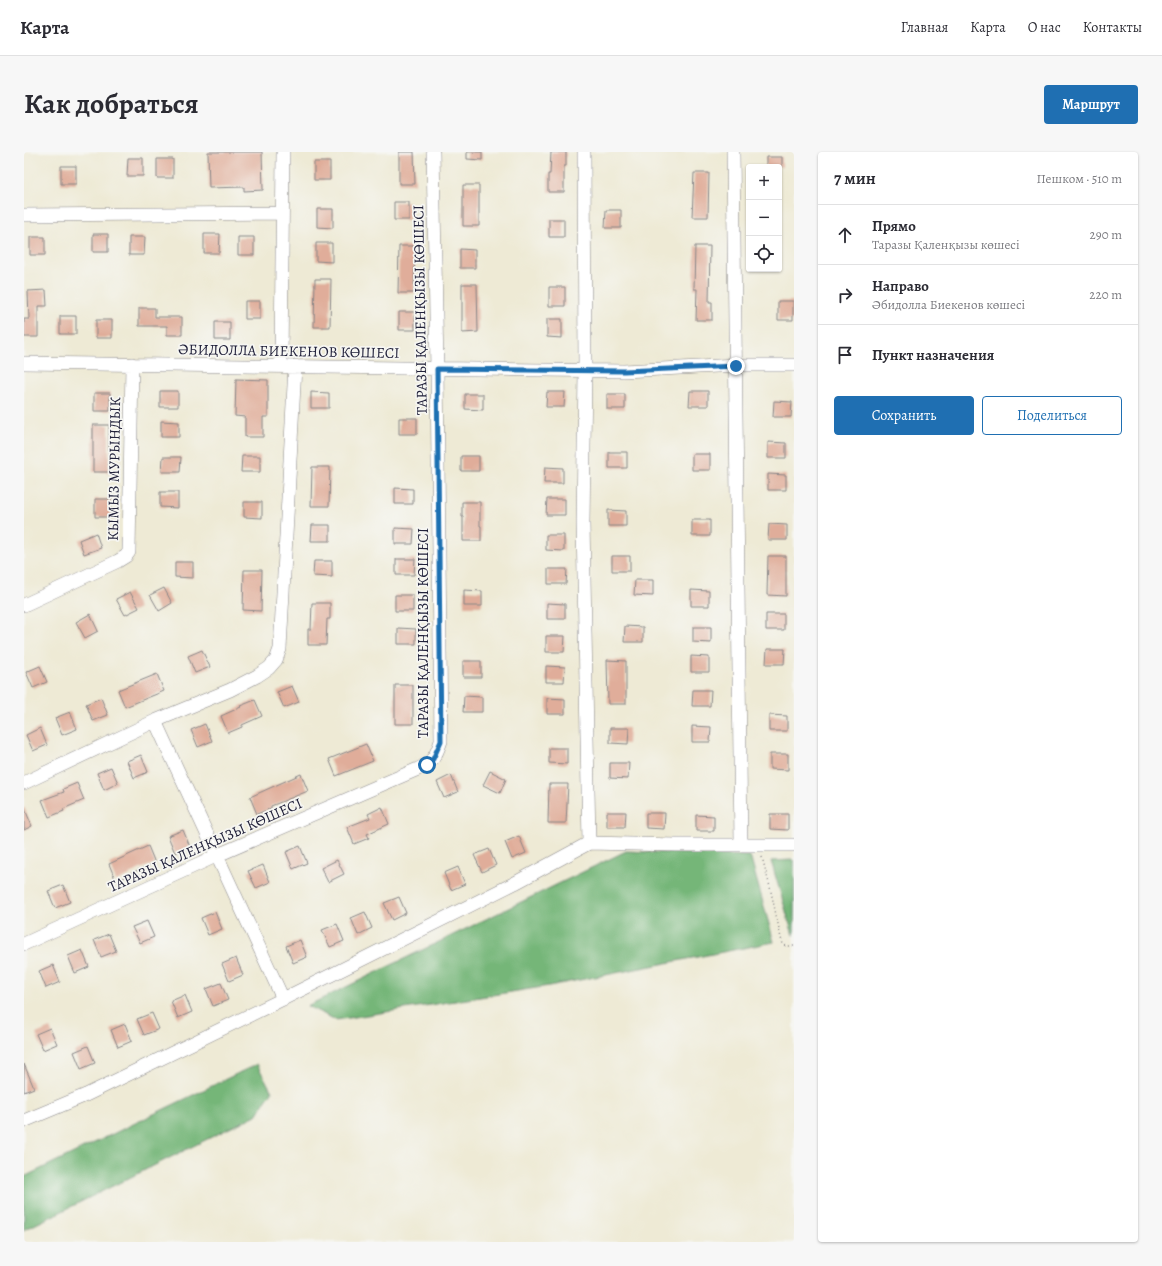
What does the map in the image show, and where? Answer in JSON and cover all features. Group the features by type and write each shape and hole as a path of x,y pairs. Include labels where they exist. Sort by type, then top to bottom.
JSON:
{"street":[{"path":"281,366 283,152"},
{"name":"ТАРАЗЫ ҚАЛЕНҚЫЗЫ КӨШЕСІ","path":"24,944 218,855 427,765 433,759 438,750 441,741 437,369 432,152"},
{"path":"584,152 585,371 583,523 589,842"},
{"path":"733,152 741,845"},
{"path":"24,215 282,213"},
{"name":"ӘБИДОЛЛА БИЕКЕНОВ КӨШЕСІ","path":"24,363 585,371 794,365"},
{"name":"КЫМЫЗ МУРЫНДЫК","path":"24,605 118,561 129,552 132,364"},
{"path":"24,783 155,721 230,690 257,676 269,668 276,660 280,649 295,366"},
{"path":"155,721 283,999"},
{"path":"24,1121 86,1095 283,999 515,883 589,842 741,845 794,844"}],"path":[{"path":"759,845 783,944 786,946 794,946"}],"green space":[{"path":"626,851 750,856 774,942 549,986 336,1020 307,1006"},
{"path":"794,860 794,935 793,935 771,861"},
{"path":"257,1064 272,1092 256,1115 24,1230 24,1177"}],"building":[{"path":"208,152 262,152 263,190 244,191 244,187 209,188"},
{"path":"399,152 414,152 415,184 399,184"},
{"path":"467,152 482,152 482,160 467,159"},
{"path":"551,152 566,152 566,166 564,166 564,192 548,192 548,174 550,174"},
{"path":"766,157 782,157 782,164 766,164"},
{"path":"128,158 143,158 143,176 127,176"},
{"path":"157,159 173,159 173,178 157,178"},
{"path":"314,162 330,162 330,180 314,180"},
{"path":"61,166 76,166 76,184 61,184"},
{"path":"694,173 709,173 708,217 692,217"},
{"path":"463,185 479,185 479,226 463,226"},
{"path":"394,202 409,202 409,220 394,220"},
{"path":"317,209 333,209 333,228 317,227"},
{"path":"606,210 621,210 621,228 605,228"},
{"path":"549,219 564,219 564,237 549,237"},
{"path":"93,234 108,234 108,252 93,252"},
{"path":"204,234 220,234 219,253 204,253"},
{"path":"30,237 45,237 45,255 30,255"},
{"path":"129,237 145,237 144,255 129,255"},
{"path":"238,237 254,237 254,255 238,255"},
{"path":"316,243 332,243 332,262 316,261"},
{"path":"399,246 415,246 414,293 398,293"},
{"path":"695,246 710,246 709,302 712,302 712,320 696,320 697,289 694,289"},
{"path":"460,249 475,250 475,268 460,268"},
{"path":"315,279 331,279 330,327 314,327"},
{"path":"462,284 477,284 478,332 462,333"},
{"path":"549,287 565,287 565,306 549,306"},
{"path":"46,290 47,306 38,306 38,337 24,337 24,319 29,319 28,291"},
{"path":"245,301 260,301 260,319 245,319"},
{"path":"778,301 793,301 793,320 778,320"},
{"path":"139,308 155,308 155,317 182,317 182,335 167,335 167,326 139,326"},
{"path":"399,312 415,312 415,330 399,330"},
{"path":"60,316 76,316 76,334 60,334"},
{"path":"547,319 562,319 562,338 547,337"},
{"path":"96,320 112,320 112,338 96,338"},
{"path":"215,322 230,322 230,340 215,340"},
{"path":"236,379 268,380 268,417 263,417 263,437 245,437 245,417 235,416"},
{"path":"160,391 178,391 178,407 160,407"},
{"path":"690,391 708,391 708,406 689,406"},
{"path":"311,392 329,393 329,408 311,408"},
{"path":"547,392 565,392 564,407 546,407"},
{"path":"94,393 110,393 110,411 94,411"},
{"path":"465,394 483,394 483,410 465,409"},
{"path":"607,394 625,394 625,409 607,409"},
{"path":"774,401 792,402 791,417 773,417"},
{"path":"399,418 417,418 417,434 399,434"},
{"path":"161,421 179,422 179,437 161,437"},
{"path":"93,425 109,425 109,472 93,472"},
{"path":"768,442 786,443 786,458 768,458"},
{"path":"609,452 627,452 627,468 609,468"},
{"path":"692,454 710,454 710,470 692,470"},
{"path":"242,456 260,456 260,472 241,472"},
{"path":"461,456 479,456 479,471 461,471"},
{"path":"163,457 181,457 180,472 162,472"},
{"path":"312,467 330,467 329,506 311,506"},
{"path":"545,467 563,468 563,483 544,483"},
{"path":"768,474 786,475 786,490 768,490"},
{"path":"395,488 413,489 413,504 395,504"},
{"path":"160,492 178,492 178,508 160,507"},
{"path":"95,499 111,499 110,517 95,517"},
{"path":"547,499 565,499 565,515 546,515"},
{"path":"244,502 262,502 262,518 244,517"},
{"path":"462,502 480,502 481,541 463,541"},
{"path":"608,510 626,511 626,526 608,526"},
{"path":"692,520 710,520 710,536 692,536"},
{"path":"769,524 787,525 787,540 768,540"},
{"path":"312,525 330,525 330,541 311,541"},
{"path":"395,528 414,529 413,544 395,544"},
{"path":"96,533 101,548 84,554 79,540"},
{"path":"546,535 564,535 564,551 546,550"},
{"path":"612,556 630,556 630,571 612,571"},
{"path":"768,556 786,556 786,596 767,595"},
{"path":"396,559 415,559 414,575 396,575"},
{"path":"314,561 332,561 332,577 313,576"},
{"path":"175,562 193,562 193,578 175,577"},
{"path":"548,569 567,569 566,584 548,584"},
{"path":"244,570 262,570 261,611 243,610"},
{"path":"635,580 653,580 653,596 634,595"},
{"path":"164,588 172,603 159,611 150,595"},
{"path":"464,590 482,591 482,606 464,606"},
{"path":"691,590 709,591 709,606 691,606"},
{"path":"130,592 139,608 125,615 116,599"},
{"path":"395,595 413,595 413,611 395,611"},
{"path":"312,603 330,603 330,619 327,619 326,645 308,645 308,629 311,629"},
{"path":"547,603 565,604 565,619 547,619"},
{"path":"90,614 98,631 85,638 76,622"},
{"path":"766,614 784,614 784,630 766,630"},
{"path":"625,626 643,627 643,642 624,642"},
{"path":"693,627 711,627 711,643 693,642"},
{"path":"398,628 416,629 416,644 398,644"},
{"path":"546,636 565,636 564,652 546,652"},
{"path":"767,649 785,649 784,664 766,664"},
{"path":"202,650 210,667 195,673 188,656"},
{"path":"691,656 709,657 709,672 691,672"},
{"path":"607,660 626,661 626,704 608,704"},
{"path":"463,661 481,661 481,677 463,677"},
{"path":"40,666 47,682 33,688 26,672"},
{"path":"546,666 565,667 564,682 546,682"},
{"path":"157,674 164,691 125,707 118,690"},
{"path":"395,685 413,685 413,724 395,724"},
{"path":"292,686 299,702 284,708 277,692"},
{"path":"693,690 711,690 710,706 692,706"},
{"path":"464,696 482,697 482,712 463,712"},
{"path":"101,698 108,715 93,721 86,704"},
{"path":"547,698 565,699 565,714 547,714"},
{"path":"255,700 262,716 228,733 221,716"},
{"path":"70,712 77,729 62,735 55,718"},
{"path":"769,715 787,716 787,731 769,731"},
{"path":"205,724 212,741 198,747 191,730"},
{"path":"692,726 711,727 710,742 692,742"},
{"path":"40,728 47,745 33,751 26,735"},
{"path":"610,728 629,728 628,744 610,743"},
{"path":"366,744 373,761 336,776 329,759"},
{"path":"549,748 567,748 567,764 549,763"},
{"path":"770,754 788,754 788,770 770,769"},
{"path":"141,755 148,772 134,778 127,761"},
{"path":"610,763 629,763 628,779 610,778"},
{"path":"111,767 118,783 104,790 97,773"},
{"path":"490,771 506,779 500,793 483,785"},
{"path":"301,774 308,791 271,806 271,808 257,814 250,797"},
{"path":"451,775 458,792 444,798 437,782"},
{"path":"77,783 84,800 49,817 42,800 64,792 63,789"},
{"path":"549,784 568,784 566,823 548,823"},
{"path":"24,807 32,826 24,830"},
{"path":"382,807 389,824 367,834 369,838 354,844 347,827 370,818 368,814"},
{"path":"607,812 626,812 625,827 607,827"},
{"path":"646,813 665,813 664,829 646,828"},
{"path":"770,814 788,814 788,830 770,829"},
{"path":"696,815 714,816 714,831 696,831"},
{"path":"183,830 190,847 175,853 168,836"},
{"path":"519,836 526,853 512,859 505,842"},
{"path":"148,846 155,863 116,881 109,864"},
{"path":"300,846 307,863 293,869 286,852"},
{"path":"489,849 496,865 482,872 474,855"},
{"path":"337,860 344,874 328,882 321,868"},
{"path":"263,865 270,882 256,888 248,871"},
{"path":"458,867 465,884 451,890 444,873"},
{"path":"63,885 70,902 55,908 48,891"},
{"path":"399,897 406,913 392,920 384,903"},
{"path":"215,912 222,929 208,935 201,918"},
{"path":"365,912 372,928 358,935 351,918"},
{"path":"147,921 154,937 140,943 132,927"},
{"path":"337,924 344,941 330,947 322,930"},
{"path":"109,934 116,951 101,957 94,940"},
{"path":"300,940 307,957 293,963 286,946"},
{"path":"82,950 89,967 75,973 68,956"},
{"path":"236,958 243,975 229,981 222,964"},
{"path":"53,965 60,982 46,988 39,971"},
{"path":"221,983 228,1000 213,1006 206,989"},
{"path":"185,995 192,1012 178,1018 171,1001"},
{"path":"152,1013 159,1029 144,1035 137,1019"},
{"path":"125,1024 132,1041 118,1047 111,1030"},
{"path":"50,1028 57,1044 43,1050 36,1034"},
{"path":"88,1046 95,1063 81,1069 74,1052"},
{"path":"24,1064 34,1088 24,1092"}],"route":[{"path":"427,765 433,759 441,741 437,369 624,371 736,366"}]}
